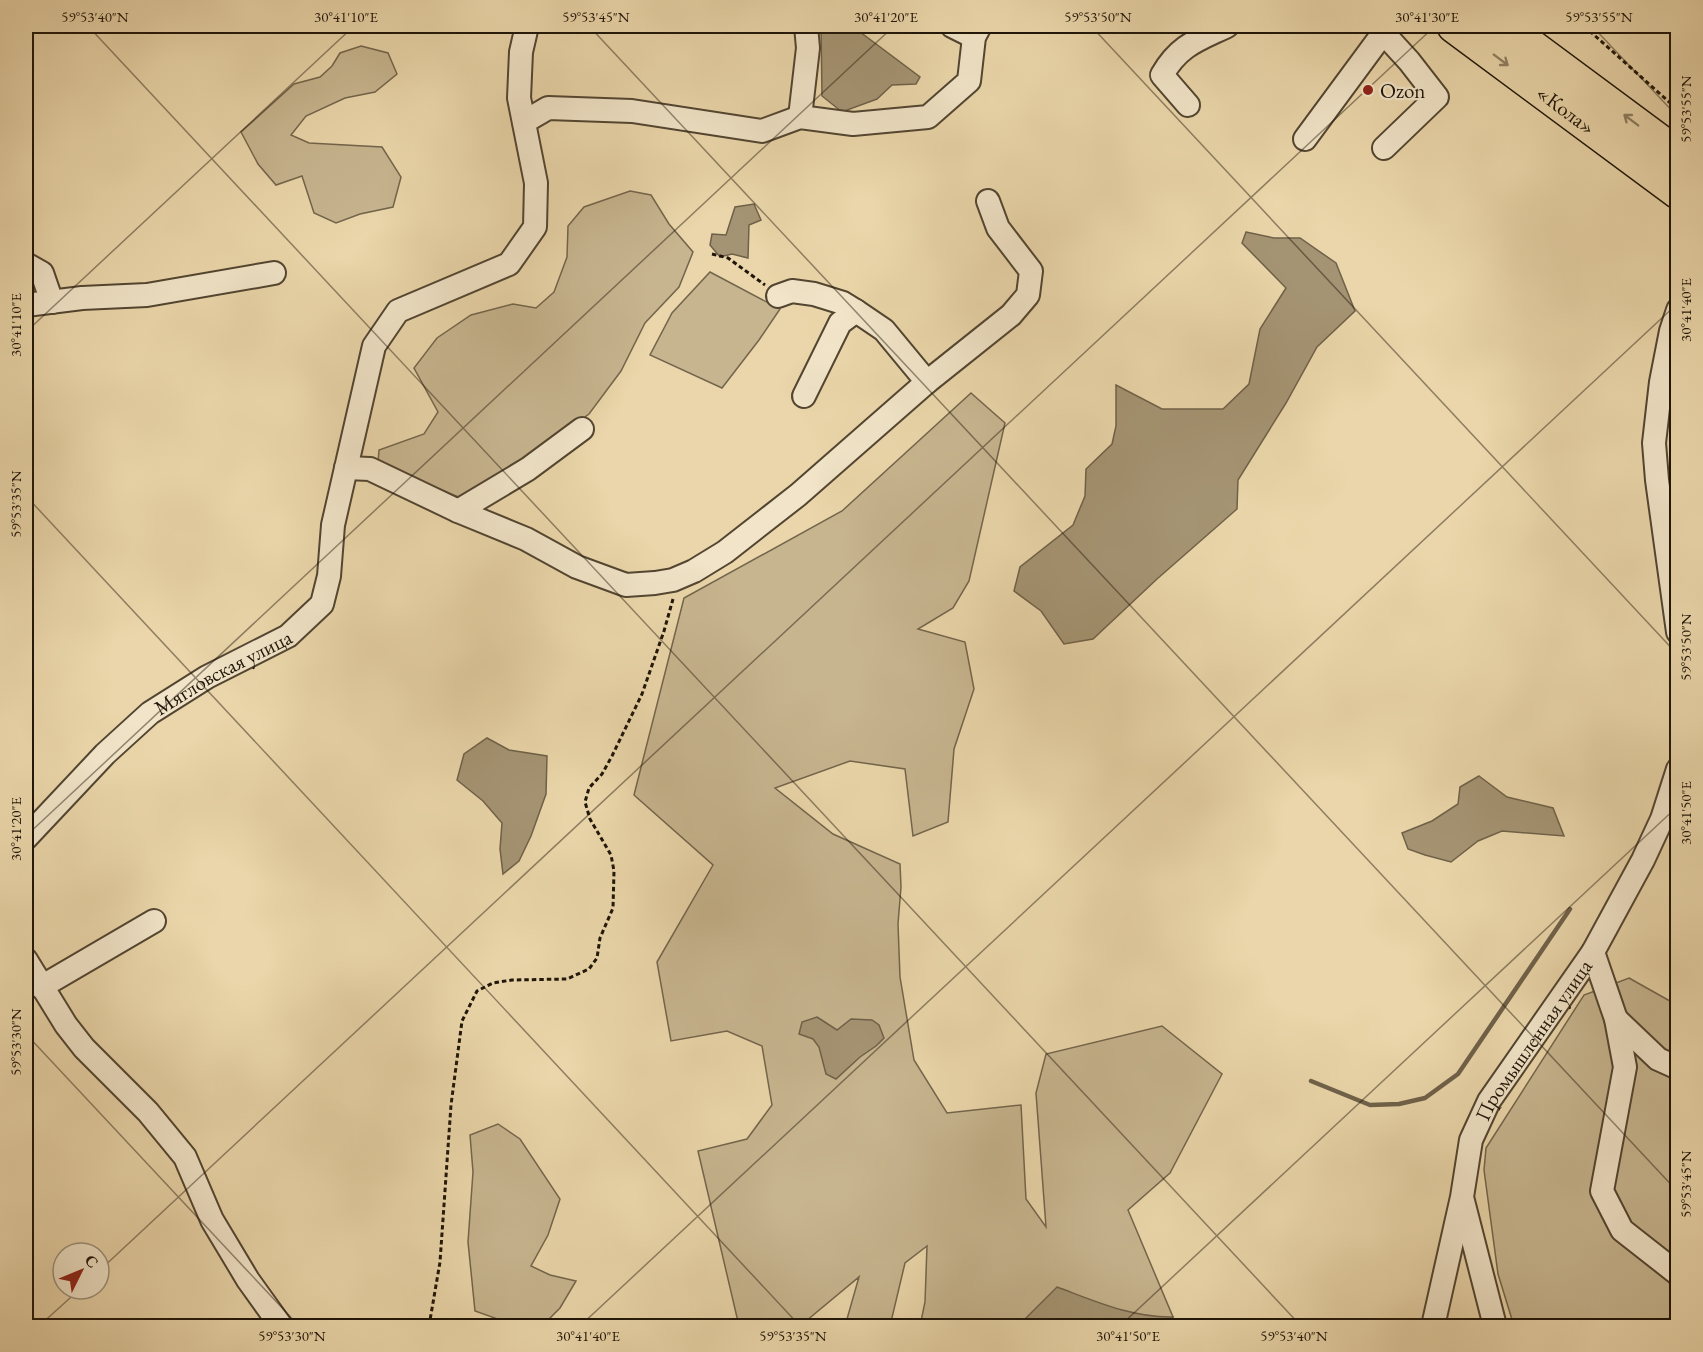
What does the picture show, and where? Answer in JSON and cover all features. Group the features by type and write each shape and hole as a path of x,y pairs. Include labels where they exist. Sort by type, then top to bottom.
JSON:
{"highway":[{"name":"«Кола»","path":"1454,26 1677,192"},
{"name":"«Кола»","path":"1504,26 1677,155"}],"street":[{"name":"Мягловская улица","path":"26,838 105,754 150,713 207,677 288,636 322,604 329,576 333,525 374,346 398,311 509,264 535,227 536,183 519,98 521,52 527,26"},
{"path":"800,117 808,48 806,26"},
{"path":"524,122 548,108 632,111 762,131 800,117 853,124 928,117 969,81 977,31 952,26"},
{"path":"1188,105 1162,75 1170,61 1185,46 1227,26"},
{"path":"1305,139 1380,29 1437,97 1384,148"},
{"path":"346,468 370,469 458,511 526,539 577,567 626,585 673,580 694,571 725,552 798,495 927,382 1011,315 1028,295 1031,271 998,228 988,201"},
{"path":"26,264 42,273 52,302"},
{"path":"26,304 82,298 147,295 274,273"},
{"path":"778,296 792,291 814,294 843,303 884,330 927,382"},
{"path":"1677,310 1661,382 1654,443 1677,632"},
{"path":"804,396 840,322 856,311"},
{"path":"458,511 528,469 582,429"},
{"name":"Промышленная улица","path":"1432,1326 1462,1197 1471,1140 1489,1101 1593,952 1643,860 1662,819 1677,769"},
{"path":"41,987 154,921"},
{"path":"1593,952 1616,1019 1624,1067 1602,1191 1622,1230 1677,1274"},
{"path":"26,960 66,1025 84,1048 148,1112 185,1157 212,1220 248,1280 281,1326"},
{"path":"1616,1019 1658,1059 1677,1068"},
{"path":"1462,1197 1495,1326"}],"path":[{"path":"1584,26 1677,110"},
{"path":"712,254 728,258 778,296"},
{"path":"429,1326 440,1262 451,1106 462,1021 477,991 494,983 512,980 567,979 589,969 597,958 600,938 613,908 614,871 611,855 590,819 585,802 589,788 602,774 642,694 674,595 673,580"}],"shaded area":[{"path":"821,26 852,26 920,77 916,84 892,85 877,99 842,112 822,96"},
{"path":"361,46 388,53 397,74 375,92 345,98 306,116 291,135 309,143 382,147 401,177 393,207 360,214 336,223 314,213 302,176 276,185 258,164 241,132 294,84 320,77 332,66 340,53"},
{"path":"630,191 651,195 669,224 693,252 679,287 645,323 621,371 589,414 510,470 463,499 378,463 379,450 424,434 438,412 414,368 437,338 471,315 513,304 536,308 554,292 567,257 568,226 584,207"},
{"path":"754,204 761,220 749,225 748,258 732,254 720,257 710,245 712,234 726,235 735,207"},
{"path":"1246,232 1274,238 1300,238 1336,263 1355,311 1317,347 1286,403 1238,480 1237,509 1093,639 1064,644 1041,611 1014,591 1020,567 1073,525 1085,496 1086,469 1112,444 1116,426 1116,385 1162,409 1223,409 1249,384 1260,329 1286,288 1242,243"},
{"path":"710,272 780,309 722,388 650,355 672,313"},
{"path":"971,393 1005,423 969,581 953,608 918,629 965,642 974,689 954,749 948,822 913,836 905,769 850,761 775,788 833,834 900,864 898,924 900,977 914,1060 947,1113 1021,1105 1026,1199 1046,1227 1036,1093 1046,1054 1162,1026 1222,1074 1170,1173 1128,1210 1173,1317 1167,1326 920,1326 925,1302 927,1246 905,1263 890,1326 845,1326 859,1277 800,1326 739,1326 698,1151 747,1139 772,1105 762,1046 727,1031 671,1041 657,962 713,865 634,795 684,598 842,511"},
{"path":"487,738 509,750 547,756 546,794 531,836 519,861 503,874 500,849 502,823 483,801 457,780 464,754"},
{"path":"1479,776 1507,797 1553,808 1564,836 1502,831 1478,841 1451,862 1408,849 1402,833 1432,821 1458,804 1460,787"},
{"path":"1629,978 1677,1005 1677,1326 1514,1326 1498,1274 1484,1170 1486,1148 1584,995"},
{"path":"817,1017 837,1030 851,1019 872,1020 879,1025 884,1038 836,1079 826,1074 819,1047 813,1039 799,1034 802,1022"},
{"path":"498,1124 520,1139 560,1199 548,1235 531,1266 550,1275 576,1281 560,1308 542,1326 517,1326 475,1311 468,1242 473,1172 470,1135"},
{"path":"1057,1287 1128,1312 1173,1317 1167,1326 1018,1326"}],"waterway":[{"path":"1311,1081 1370,1105 1399,1104 1425,1098 1458,1074 1570,909"}],"place":[{"name":"Ozon","path":"1368,90"}]}
